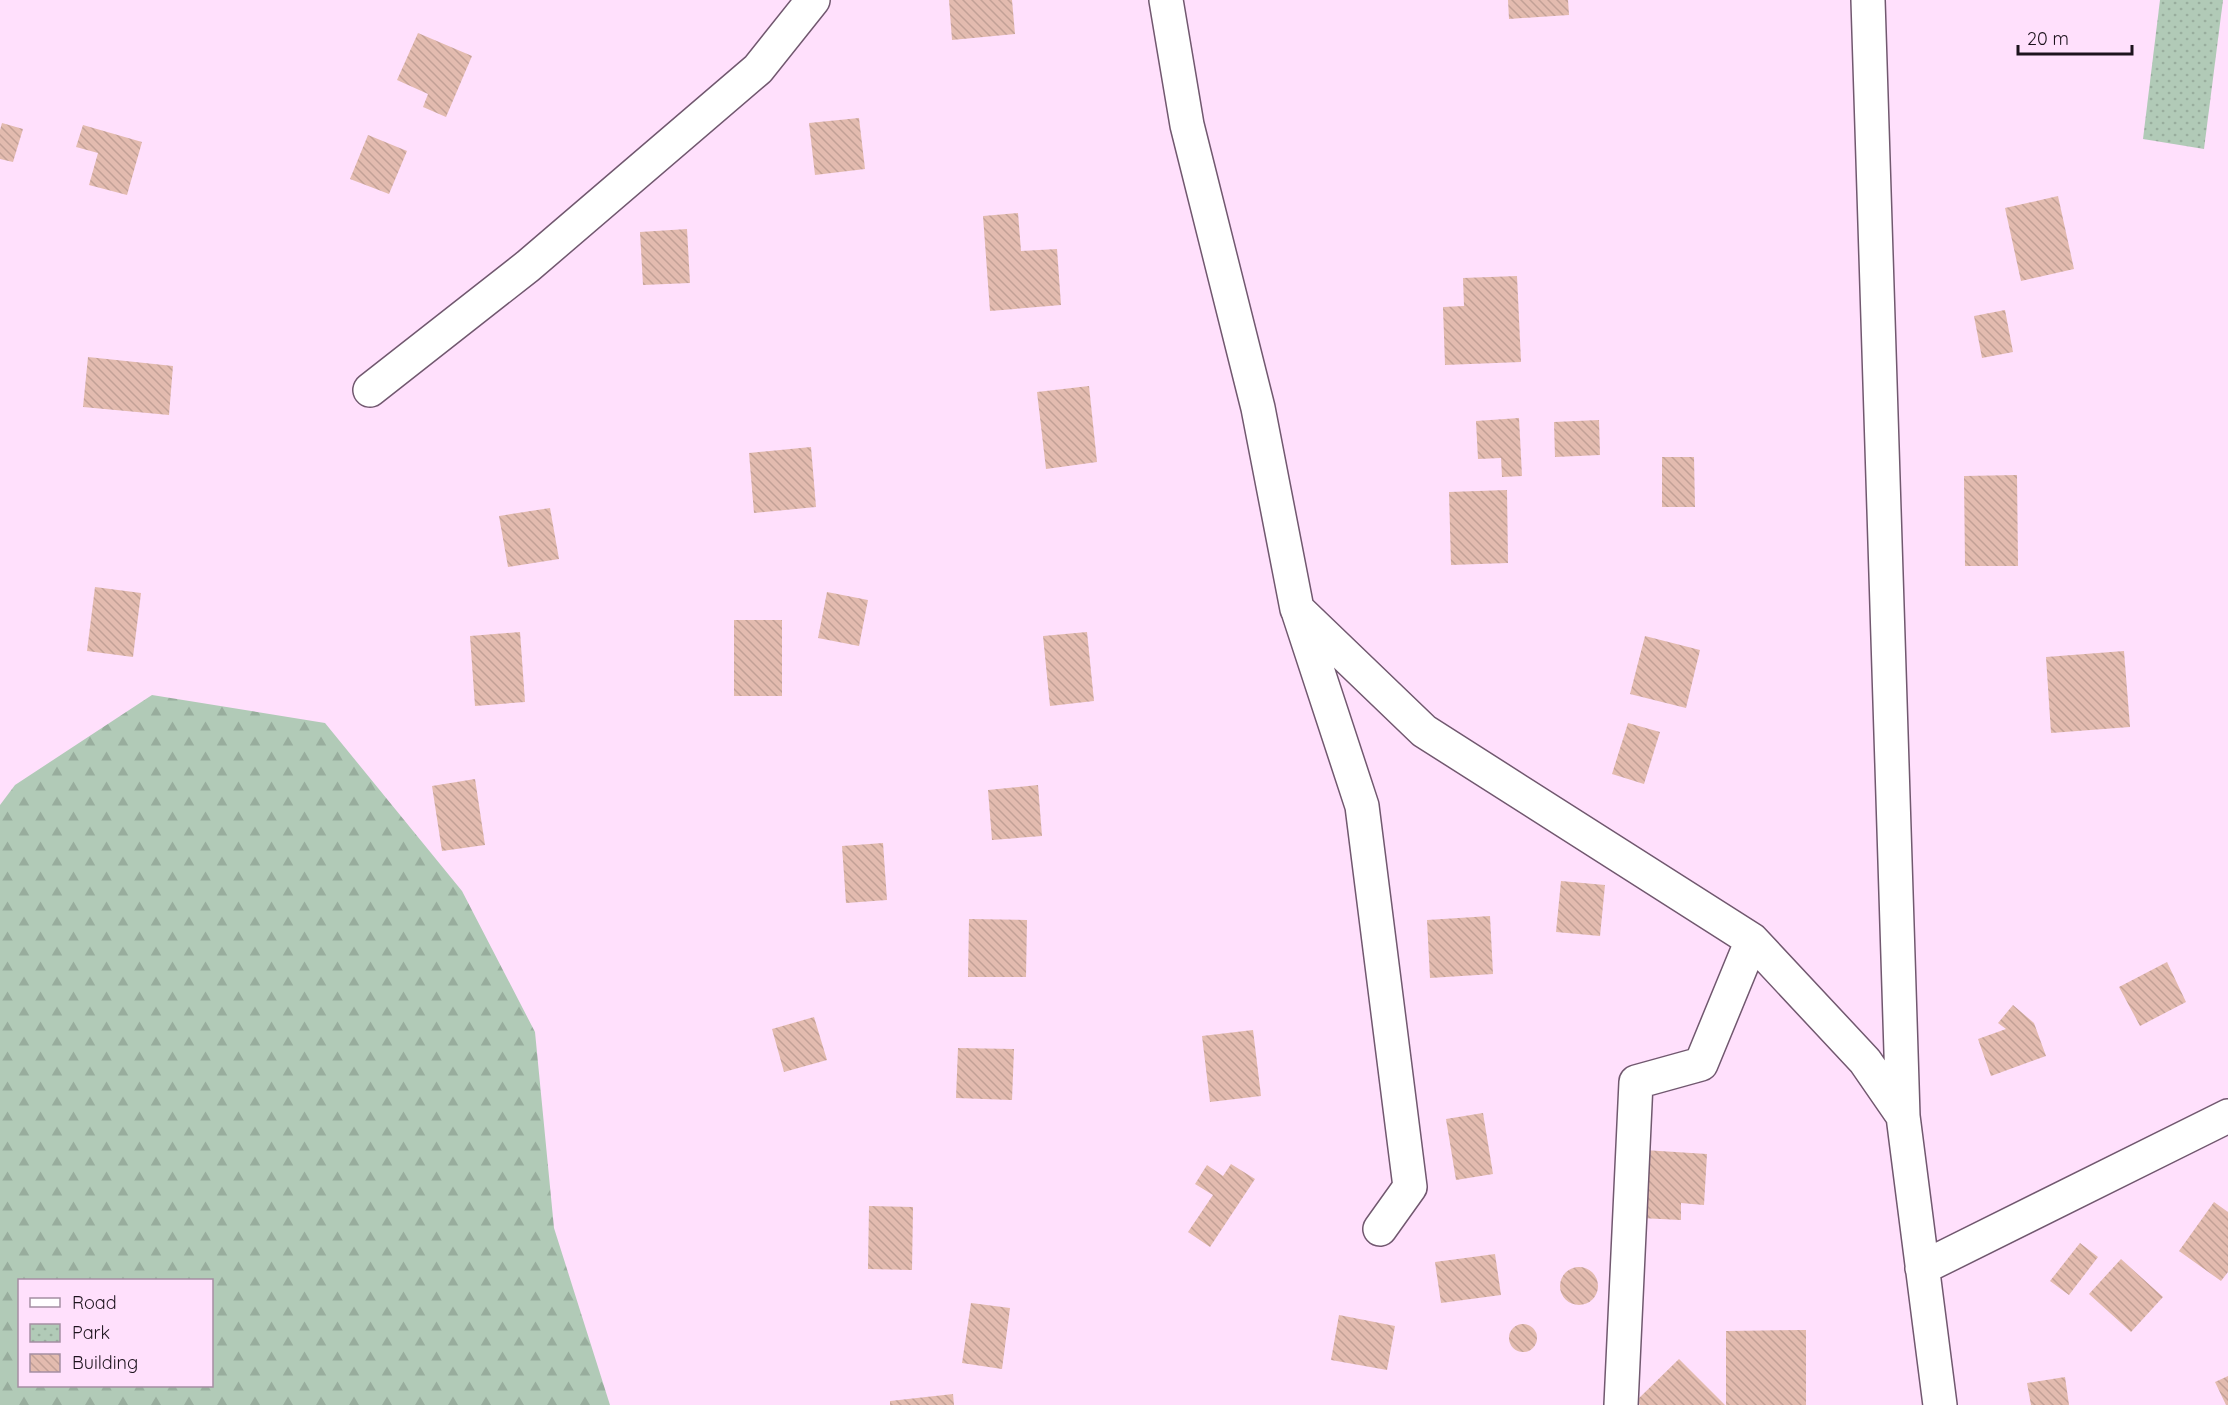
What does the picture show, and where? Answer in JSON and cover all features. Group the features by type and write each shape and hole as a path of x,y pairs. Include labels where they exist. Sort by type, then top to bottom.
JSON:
{"street":[{"path":"370,390 528,266 758,69 813,0"},
{"path":"1166,0 1187,125 1258,408 1297,609 1362,806 1410,1187 1380,1229"},
{"path":"1868,0 1903,1116 1940,1405"},
{"path":"1297,609 1424,731 1752,940 1864,1061 1903,1116"},
{"path":"1621,1405 1636,1082 1701,1064 1752,940"},
{"path":"1922,1268 2228,1116"}],"green space":[{"path":"2160,0 2223,0 2204,149 2143,139"},
{"path":"152,695 325,723 462,891 535,1032 554,1228 610,1405 0,1405 0,805 15,785"}],"building":[{"path":"949,0 1012,0 1015,34 952,40"},
{"path":"1508,0 1568,0 1569,15 1509,19"},
{"path":"418,33 472,56 446,117 423,107 428,94 397,80"},
{"path":"859,118 865,169 815,175 809,123"},
{"path":"2,123 23,129 13,162 0,159"},
{"path":"83,125 142,142 127,195 89,185 98,153 76,147"},
{"path":"368,135 407,151 389,194 350,179"},
{"path":"2058,196 2074,269 2021,281 2005,208"},
{"path":"1018,213 1021,251 1057,249 1061,305 990,311 983,216"},
{"path":"687,229 690,283 643,285 640,232"},
{"path":"1517,276 1521,362 1445,365 1443,307 1464,306 1463,278"},
{"path":"2005,310 2013,352 1982,358 1974,316"},
{"path":"88,357 173,366 169,415 83,407"},
{"path":"1089,386 1097,462 1046,469 1037,392"},
{"path":"1519,418 1522,476 1502,477 1501,458 1478,459 1476,421"},
{"path":"1599,420 1600,455 1555,457 1554,422"},
{"path":"811,447 816,507 754,513 749,453"},
{"path":"1662,457 1694,457 1695,507 1662,507"},
{"path":"2017,475 2018,566 1965,566 1964,476"},
{"path":"1507,490 1508,563 1451,565 1449,492"},
{"path":"550,508 559,559 508,567 499,516"},
{"path":"95,587 141,593 133,657 87,651"},
{"path":"827,592 868,600 859,646 818,638"},
{"path":"734,620 782,620 782,696 734,696"},
{"path":"520,632 525,702 475,706 470,636"},
{"path":"1087,632 1094,701 1050,706 1043,636"},
{"path":"1645,636 1700,650 1686,708 1630,694"},
{"path":"2124,651 2130,727 2051,733 2046,657"},
{"path":"1628,723 1660,732 1644,784 1612,774"},
{"path":"475,779 485,845 442,851 432,786"},
{"path":"1038,785 1042,836 992,840 988,790"},
{"path":"883,843 887,900 846,903 842,846"},
{"path":"1561,881 1605,885 1600,936 1556,932"},
{"path":"1490,916 1493,974 1430,978 1427,920"},
{"path":"969,919 1027,920 1026,977 968,977"},
{"path":"2167,962 2186,1002 2140,1026 2119,987"},
{"path":"2013,1005 2034,1023 2046,1056 1991,1076 1978,1039 2006,1029 1998,1023"},
{"path":"814,1017 827,1060 784,1072 772,1029"},
{"path":"1253,1030 1261,1096 1210,1102 1202,1036"},
{"path":"958,1048 1014,1049 1012,1100 956,1098"},
{"path":"1483,1113 1493,1174 1456,1180 1446,1119"},
{"path":"1644,1150 1707,1154 1704,1205 1681,1203 1681,1220 1640,1218"},
{"path":"1231,1164 1255,1179 1210,1247 1188,1232 1213,1195 1195,1184 1207,1165 1223,1176"},
{"path":"2214,1202 2228,1212 2228,1272 2221,1281 2179,1251"},
{"path":"869,1206 913,1207 912,1270 868,1269"},
{"path":"2080,1243 2098,1257 2069,1295 2050,1281"},
{"path":"1495,1254 1501,1295 1441,1303 1435,1262"},
{"path":"2121,1259 2163,1297 2131,1332 2089,1294"},
{"path":"1579,1267 1592,1273 1598,1286 1592,1299 1579,1305 1566,1299 1560,1286 1566,1273"},
{"path":"971,1303 1010,1308 1002,1369 962,1363"},
{"path":"1339,1315 1395,1326 1387,1370 1331,1360"},
{"path":"1523,1324 1533,1328 1537,1338 1533,1348 1523,1352 1513,1348 1509,1338 1513,1328"},
{"path":"1806,1330 1806,1405 1726,1405 1726,1331"},
{"path":"1679,1359 1725,1405 1640,1405 1636,1401"},
{"path":"2228,1376 2228,1405 2226,1405 2215,1382"},
{"path":"2065,1377 2069,1405 2031,1405 2027,1383"},
{"path":"953,1394 954,1405 890,1405 890,1401"}]}
